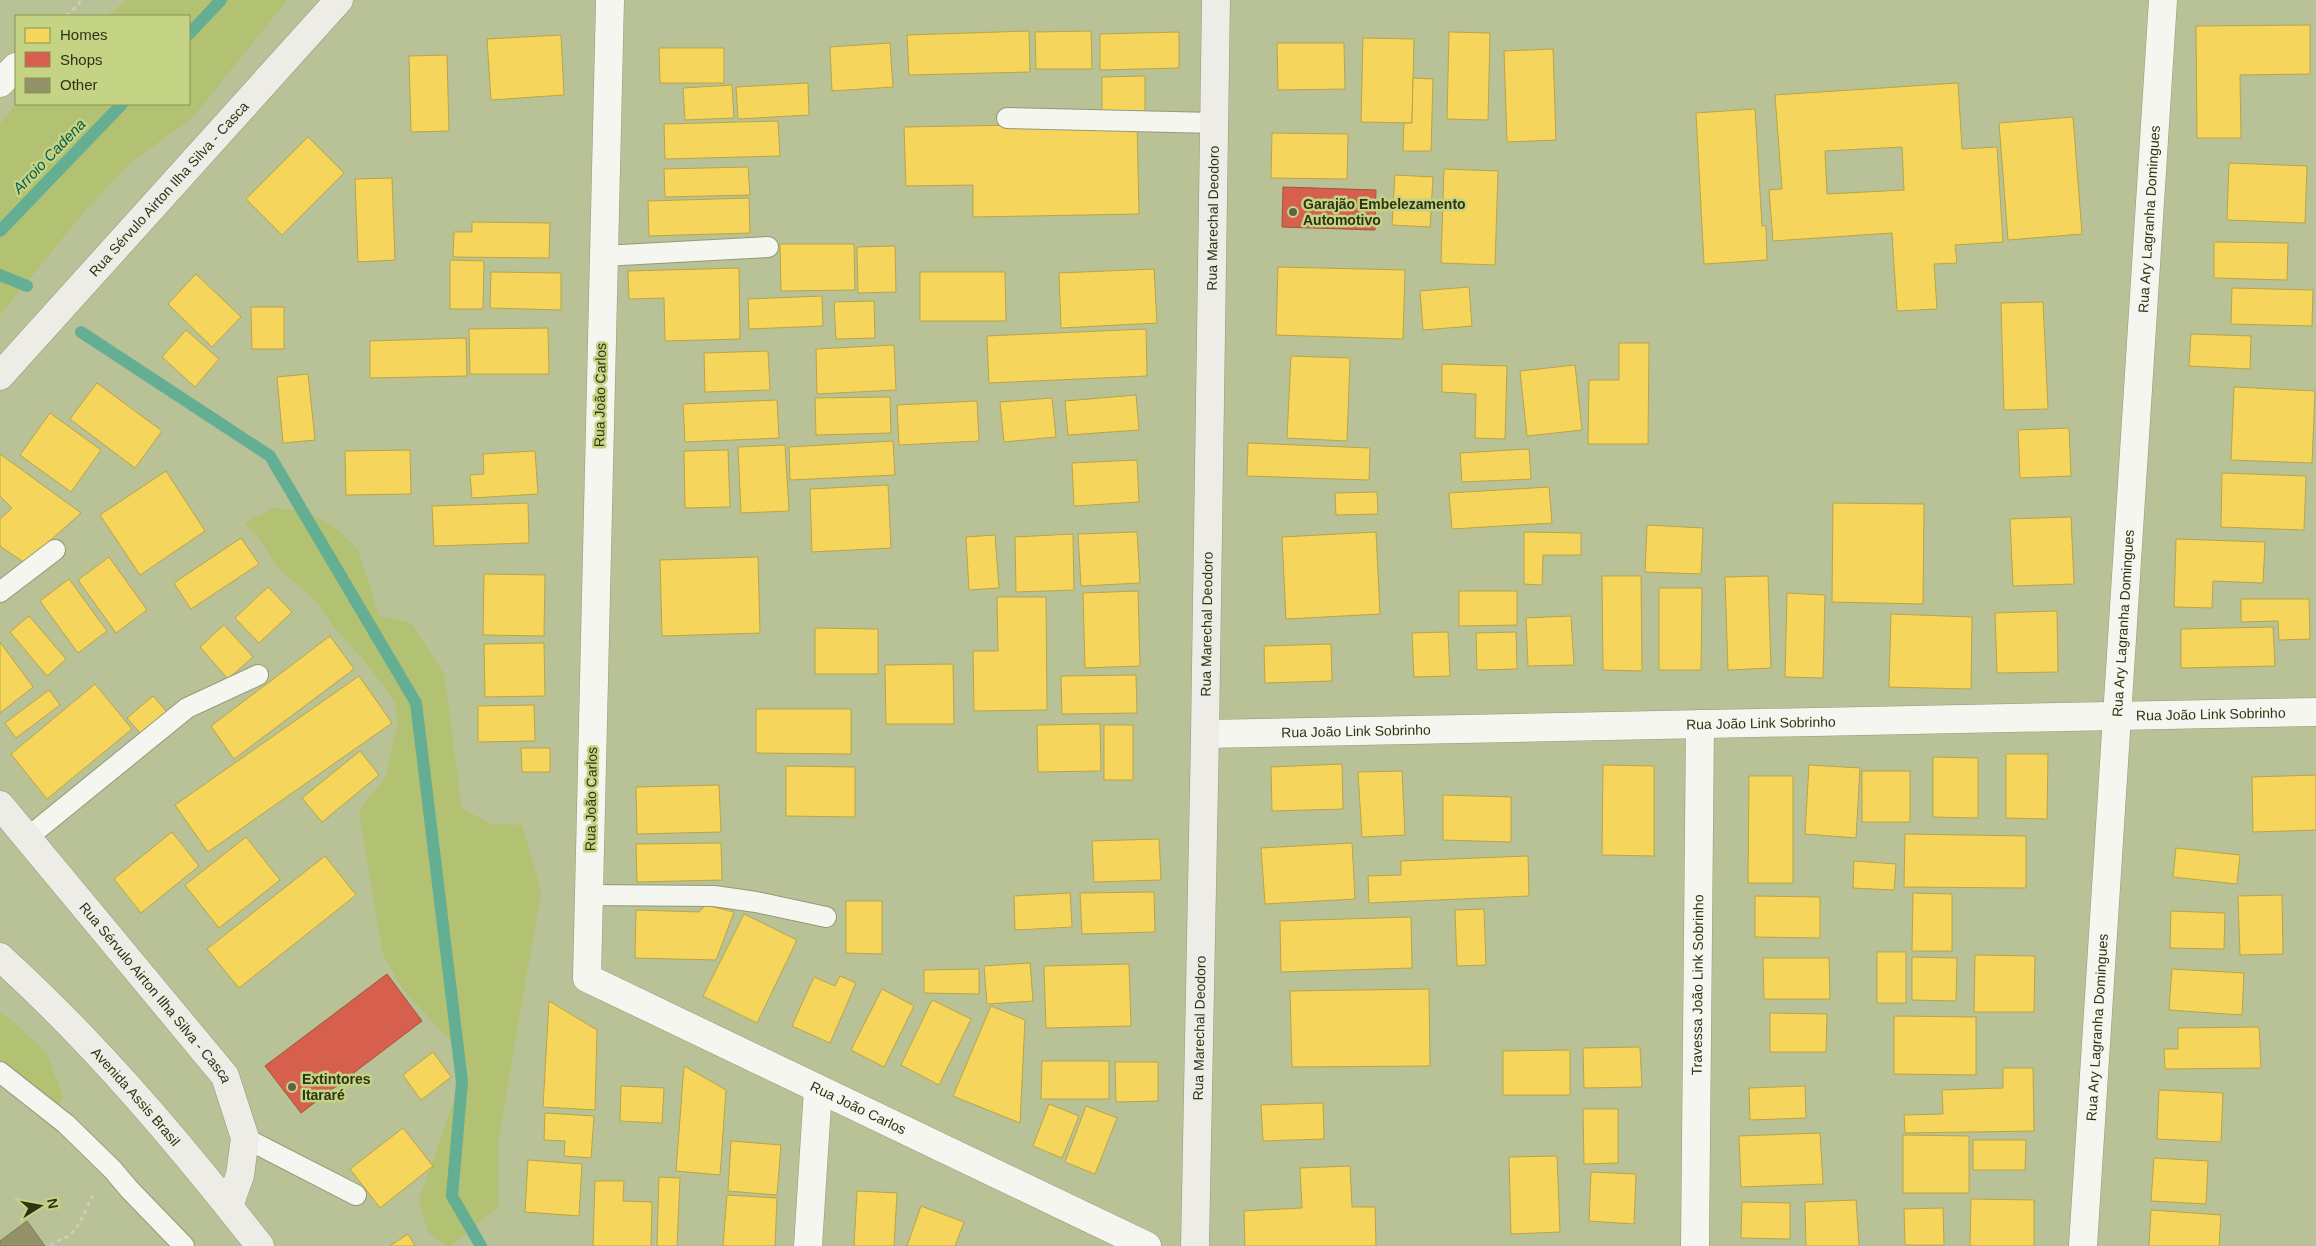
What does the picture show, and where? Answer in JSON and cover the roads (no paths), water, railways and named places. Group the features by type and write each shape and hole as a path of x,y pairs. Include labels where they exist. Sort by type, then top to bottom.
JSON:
{"street":[{"name":"Rua Sérvulo Airton Ilha Silva - Casca","path":"0,376 339,0"},
{"name":"Rua João Carlos","path":"610,0 587,978 1147,1246"},
{"name":"Rua Marechal Deodoro","path":"1195,1246 1216,0"},
{"name":"Rua Ary Lagranha Domingues","path":"2083,1246 2163,0"},
{"path":"0,84 15,68"},
{"name":"Rua João Link Sobrinho","path":"1205,734 2316,712"},
{"name":"Travessa João Link Sobrinho","path":"1695,1246 1700,724"},
{"name":"Rua Sérvulo Airton Ilha Silva - Casca","path":"0,805 225,1076 245,1138 240,1175 229,1206"},
{"name":"Avenida Assis Brasil","path":"0,957 37,990 140,1100 260,1246"},
{"path":"808,1246 818,1089"}],"lane":[{"path":"1007,118 1214,123"},
{"path":"603,256 768,247"},
{"path":"0,592 55,550"},
{"path":"27,838 187,708 258,675"},
{"path":"588,895 714,896 756,902 826,917"},
{"path":"0,1072 66,1124 113,1170 184,1246"},
{"path":"245,1138 356,1195"}],"waterway":[{"name":"Arroio Cadena","path":"190,33 221,0"},
{"name":"Arroio Cadena","path":"0,231 121,105"},
{"path":"0,275 27,286"},
{"path":"81,332 270,456 416,703 462,1082 452,1196 481,1246"}],"place":[{"name":"Garajão Embelezamento Automotivo","path":"1293,212"},
{"name":"Extintores Itararé","path":"292,1087"}]}
